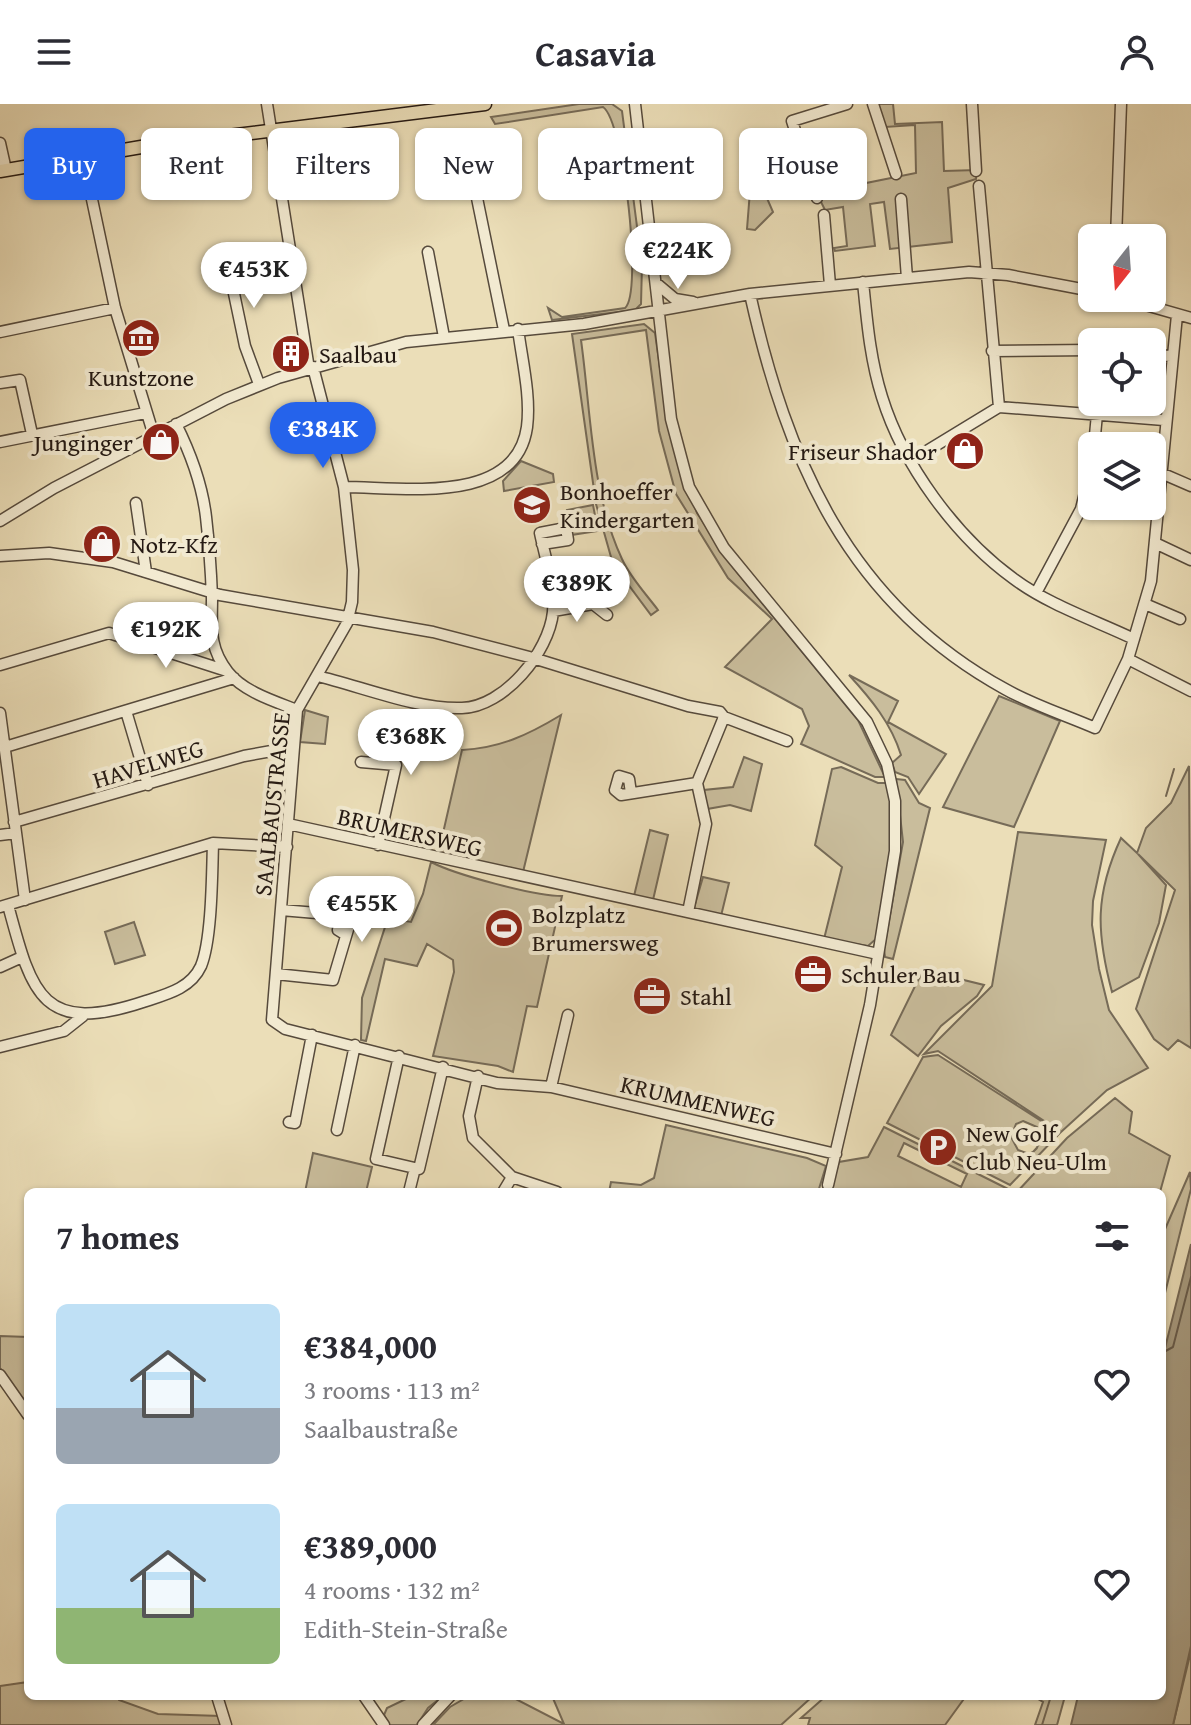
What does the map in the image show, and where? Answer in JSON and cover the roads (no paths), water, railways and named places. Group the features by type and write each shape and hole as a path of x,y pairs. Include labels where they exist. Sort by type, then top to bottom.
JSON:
{"main road":[{"path":"294,128 485,104"},
{"path":"125,151 268,132"},
{"path":"3,171 24,167"}],"street":[{"name":"SAALBAUSTRASSE","path":"267,104 272,128"},
{"path":"635,104 671,419 689,487 724,548 867,722 887,764 895,801 897,831 861,1054 836,1154 836,1169 827,1188"},
{"path":"794,128 792,121 847,104"},
{"path":"873,104 896,174"},
{"path":"972,104 976,171"},
{"path":"1117,224 1121,104"},
{"path":"0,143 3,171"},
{"path":"979,186 999,407"},
{"path":"901,199 907,278"},
{"path":"92,200 115,308 154,436"},
{"name":"SAALBAUSTRASSE","path":"272,1020 297,710 349,616 353,570 344,487 311,368 284,200"},
{"path":"477,200 504,330"},
{"path":"824,215 830,285"},
{"path":"428,252 444,337"},
{"path":"0,521 54,488 259,384 406,342 658,313 750,294 907,278 985,272 1078,289"},
{"path":"654,277 658,287 675,299 703,302"},
{"path":"218,281 232,284 245,346 259,384"},
{"path":"863,282 876,376 888,414 912,460 951,516 986,554 1036,593 1134,639"},
{"path":"750,294 774,391 799,461 820,503 870,577 898,608 971,668 1006,689 1095,728 1128,659 1145,604 1157,520"},
{"path":"0,332 115,308"},
{"path":"1166,312 1191,318"},
{"path":"1163,432 1177,315"},
{"path":"344,487 469,485 494,478 507,467 518,456 527,424 518,329"},
{"path":"992,351 1078,350"},
{"path":"1166,356 1171,356"},
{"path":"0,383 20,380 32,434"},
{"path":"912,460 999,407 1078,413"},
{"path":"0,442 145,413"},
{"path":"1119,416 1164,420"},
{"path":"176,424 193,458 201,492 211,593 210,633 230,674"},
{"path":"1166,475 1191,486"},
{"path":"136,503 146,572"},
{"path":"1036,593 1078,515"},
{"path":"1155,543 1191,560"},
{"path":"317,676 428,704 464,708 496,698 518,681 533,658 553,611 542,544"},
{"path":"0,556 77,555 146,572 211,593 349,616 533,658 688,706 702,706 787,741"},
{"path":"553,611 593,604 607,615"},
{"path":"1145,604 1180,619"},
{"path":"0,665 109,633 230,674 262,696 297,710"},
{"path":"1128,659 1191,691"},
{"path":"5,747 126,711 230,674"},
{"path":"126,711 148,785"},
{"path":"0,713 25,900"},
{"path":"688,912 705,829 697,783 724,717"},
{"name":"HAVELWEG","path":"0,835 15,827 244,756 294,747"},
{"path":"361,762 396,765 378,845"},
{"path":"631,793 697,783"},
{"name":"BRUMERSWEG","path":"288,824 523,878 547,888 566,886 878,954"},
{"path":"83,1016 65,1011 45,999 32,984 4,906 213,843 287,847"},
{"path":"0,1047 64,1031 83,1016 162,996 192,980 203,959 213,843"},
{"path":"276,974 331,984 352,916 281,910"},
{"path":"0,967 22,957"},
{"path":"65,1011 70,1025"},
{"path":"551,1087 568,1015"},
{"name":"KRUMMENWEG","path":"272,1020 285,1029 478,1076 551,1087 836,1154"},
{"path":"289,1122 295,1123 312,1035"},
{"path":"337,1130 355,1045"},
{"path":"399,1056 376,1159 419,1169 443,1067"},
{"path":"478,1076 469,1116 473,1138 512,1177 545,1188"},
{"path":"410,1188 415,1168"},
{"path":"505,1188 512,1177"},
{"path":"0,1375 24,1409"},
{"path":"218,1700 226,1725"},
{"path":"367,1700 384,1725"},
{"path":"423,1725 446,1700"}],"water":[{"path":"1191,1244 1191,1646 1173,1725 1071,1725 1077,1700 1166,1700 1166,1344"}],"waterway":[{"path":"1166,796 1174,769"},
{"path":"1042,1725 1050,1700"}],"place":[{"name":"Kunstzone","path":"141,338"},
{"name":"Saalbau","path":"291,354"},
{"name":"Junginger","path":"161,442"},
{"name":"Friseur Shador","path":"965,451"},
{"name":"Bonhoeffer Kindergarten","path":"532,505"},
{"name":"Notz-Kfz","path":"102,544"},
{"name":"Bolzplatz Brumersweg","path":"504,928"},
{"name":"Schuler Bau","path":"813,974"},
{"name":"Stahl","path":"652,996"},
{"name":"New Golf Club Neu-Ulm","path":"938,1147"}]}
